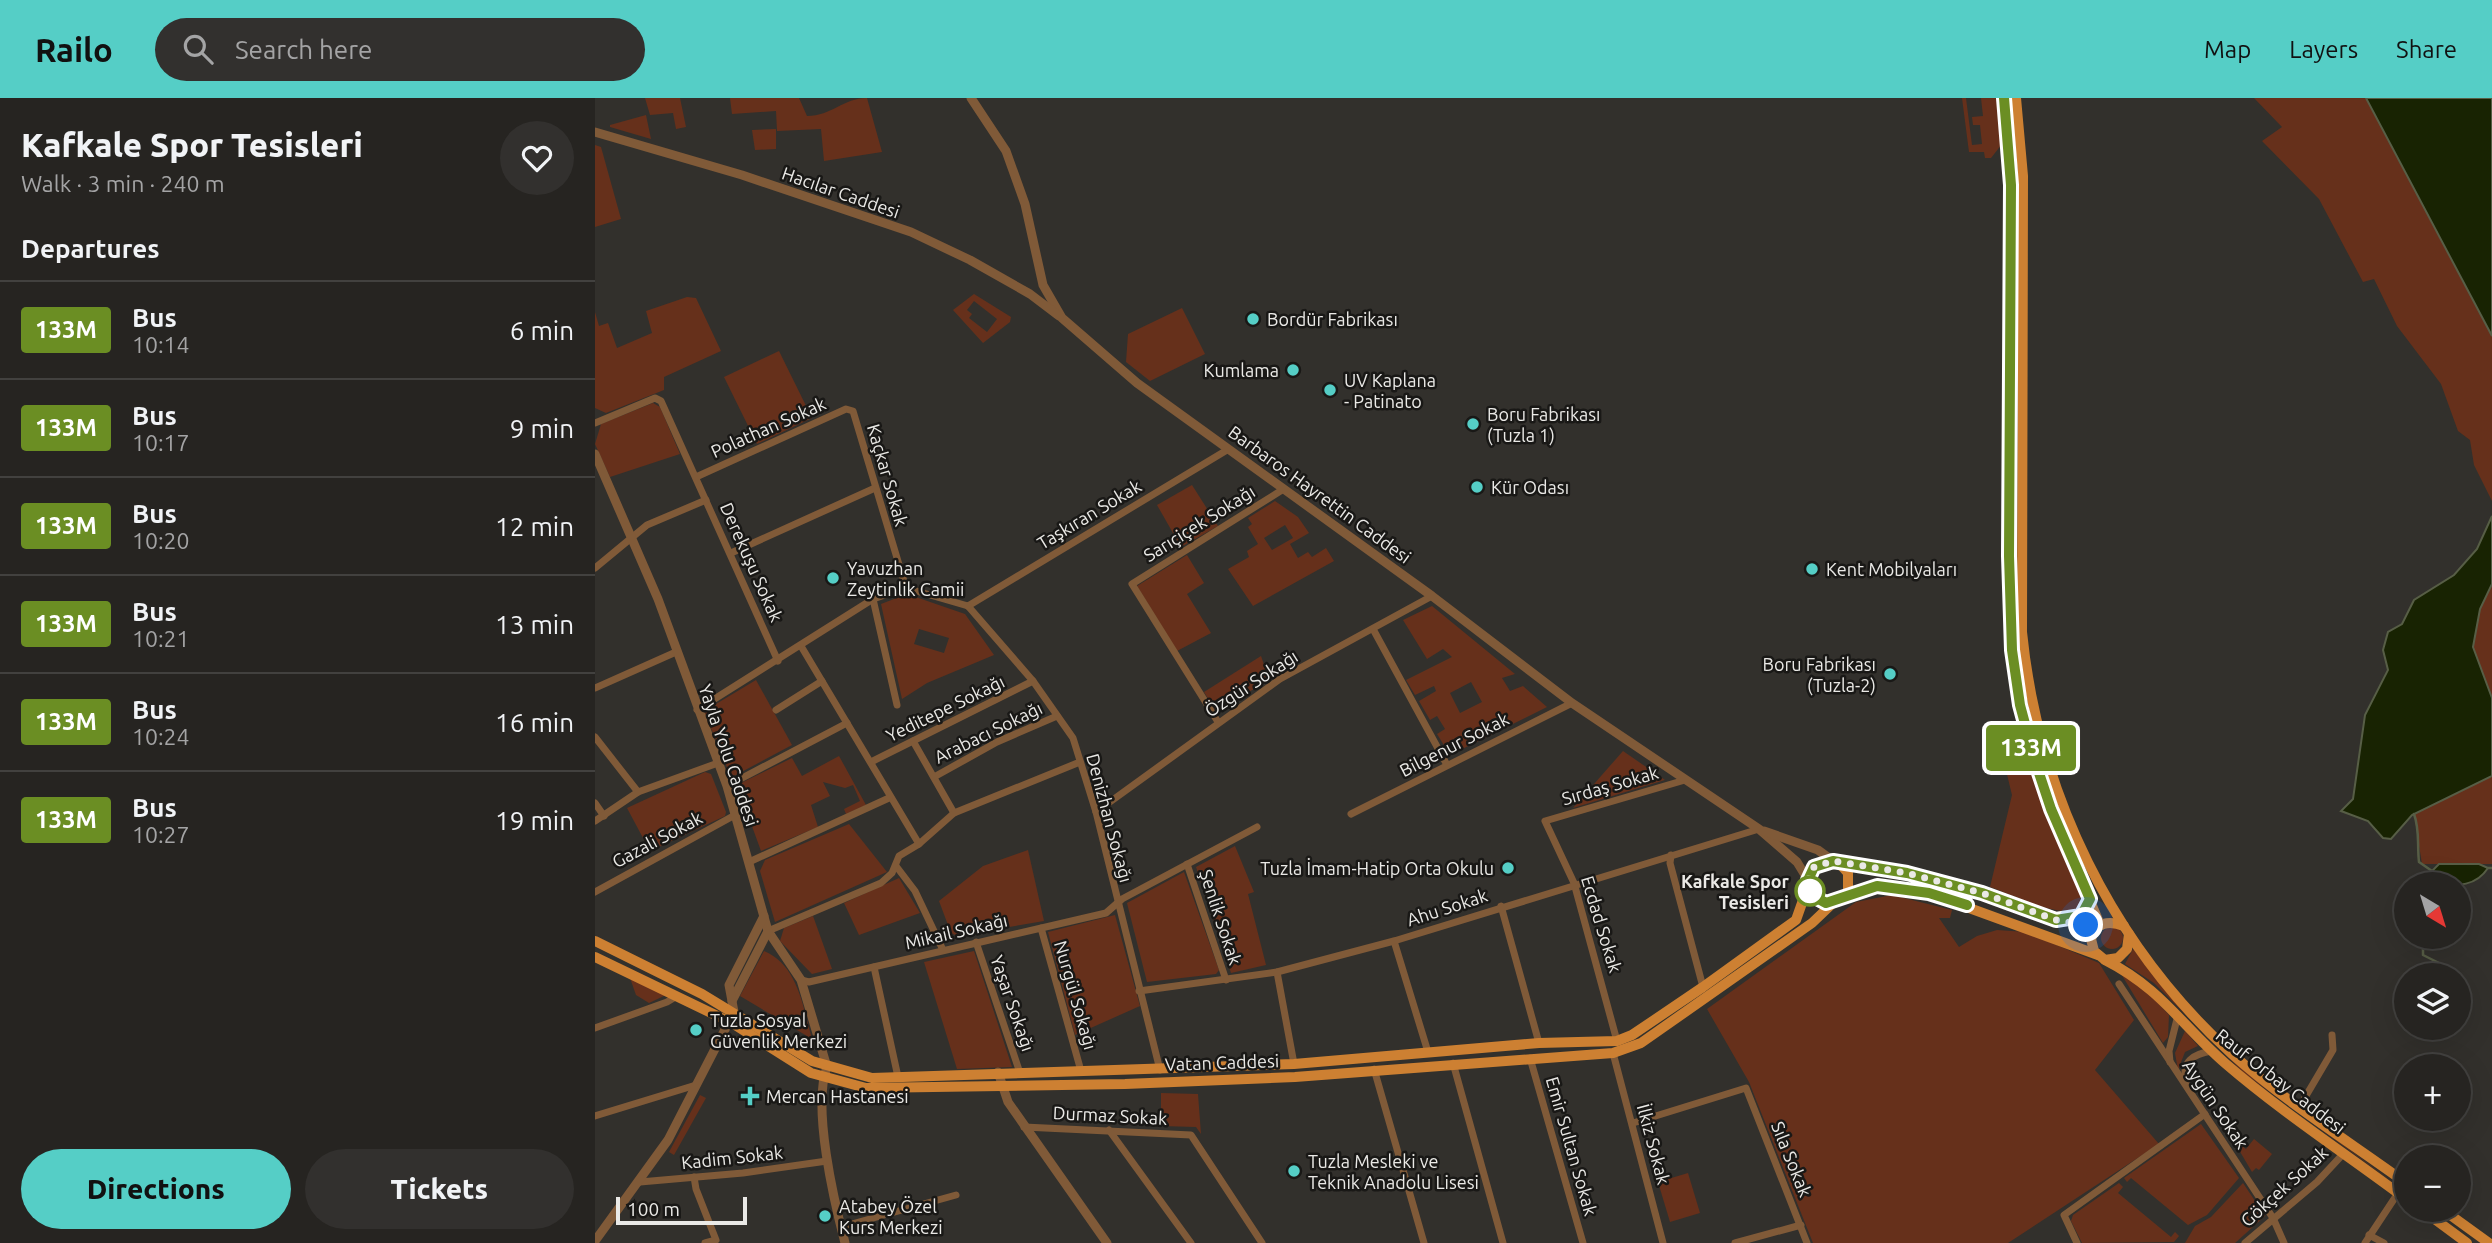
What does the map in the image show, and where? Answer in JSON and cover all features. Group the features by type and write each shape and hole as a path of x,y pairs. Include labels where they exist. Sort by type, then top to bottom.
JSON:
{"main road":[{"path":"2004,98 2011,185 2009,556 2012,650 2020,705 2035,761 2051,809 2090,899 2098,926 2091,939 2101,957"},
{"name":"Rauf Orbay Caddesi","path":"2016,98 2023,176 2020,575 2026,667 2036,722 2063,810 2092,871 2126,929 2163,980 2208,1030 2246,1065 2394,1174"},
{"path":"1837,862 1850,879 1844,897"},
{"path":"1837,862 1918,876 1982,893 2061,921 2098,926 2113,922 2126,929 2129,944 2123,955 2101,957 1929,893 1877,886 1833,902 1820,901 1808,883 1814,867 1837,862"},
{"name":"Vatan Caddesi","path":"825,1072 872,1078 999,1072 1160,1070 1294,1064 1539,1043 1618,1041 1632,1035 1703,987 1796,920 1808,883"},
{"path":"2061,921 2081,916 2090,899"},
{"name":"Vatan Caddesi","path":"595,942 720,1004 812,1061 825,1072 866,1088 1216,1080 1613,1053 1641,1043 1812,923 1833,902"},
{"name":"Vatan Caddesi","path":"595,957 677,995 732,1011"},
{"name":"Rauf Orbay Caddesi","path":"2101,957 2145,983 2179,1014 2211,1051 2273,1102 2394,1190"},
{"path":"2439,1222 2467,1243"},
{"path":"2460,1222 2489,1243"}],"street":[{"name":"Barbaros Hayrettin Caddesi","path":"971,98 1006,151 1025,204 1043,285 1062,318 1137,383 1432,596 1572,703 1759,829"},
{"name":"Hacılar Caddesi","path":"595,132 742,175 911,232 970,260 1030,294 1062,318"},
{"name":"Derekuşu Sokak","path":"595,423 655,398 661,401 778,661"},
{"name":"Polathan Sokak","path":"696,477 846,409 853,411"},
{"name":"Kaçkar Sokak","path":"853,411 906,588"},
{"name":"Taşkıran Sokak","path":"968,606 1227,450"},
{"name":"Yayla Yolu Caddesi","path":"595,454 630,539 638,549 727,786 768,930 801,980 825,1072 827,1161 845,1243"},
{"path":"731,553 875,488"},
{"name":"Sarıçiçek Sokağı","path":"1218,722 1132,584 1282,490"},
{"path":"595,568 647,525 706,500"},
{"path":"697,710 873,599 906,588 968,606"},
{"name":"Özgür Sokağı","path":"1096,812 1280,679 1432,596"},
{"path":"873,599 897,705"},
{"name":"Denizhan Sokağı","path":"968,606 1033,681 1073,738 1096,812 1117,906 1160,1070"},
{"path":"1373,629 1447,765"},
{"path":"801,646 889,798 919,844"},
{"path":"595,688 676,652"},
{"path":"776,710 821,681"},
{"name":"Yeditepe Sokağı","path":"870,762 1033,681"},
{"name":"Bilgenur Sokak","path":"1351,814 1572,703"},
{"name":"Arabacı Sokağı","path":"934,777 997,742 1057,716"},
{"path":"727,786 847,723"},
{"path":"595,737 638,792"},
{"path":"913,741 954,813"},
{"path":"595,1241 598,1230 640,1182 668,1140 732,1011 768,930 881,883 896,866 899,856 919,844 954,813 1080,762"},
{"path":"595,821 638,792 718,763"},
{"name":"Sırdaş Sokak","path":"1545,821 1685,780"},
{"path":"749,862 889,798"},
{"path":"595,803 604,816"},
{"name":"Gazali Sokak","path":"595,892 735,816"},
{"name":"Ecdad Sokak","path":"1545,821 1574,883 1618,1041"},
{"name":"Mikail Sokağı","path":"801,980 809,982 1106,913 1122,899 1257,827"},
{"path":"1759,829 1818,850 1837,862"},
{"path":"1759,829 1797,862 1808,883"},
{"name":"Ahu Sokak","path":"1139,991 1277,972 1394,941 1574,883 1759,829"},
{"path":"1671,855 1670,863 1703,987"},
{"name":"Şenlik Sokak","path":"1187,864 1226,979"},
{"path":"896,866 915,891 943,950"},
{"path":"1501,906 1539,1043"},
{"path":"720,1004 764,916"},
{"name":"Nurgül Sokağı","path":"1041,928 1081,1071"},
{"path":"1394,941 1428,1052"},
{"name":"Yaşar Sokağı","path":"976,942 1020,1073"},
{"path":"874,967 898,1077"},
{"path":"1277,972 1294,1064"},
{"name":"Aygün Sokak","path":"2119,984 2170,1063 2186,1082 2273,1219 2284,1243"},
{"path":"729,985 732,1011"},
{"path":"595,1028 667,1002 677,995"},
{"path":"2170,1063 2169,1051 2179,1014"},
{"path":"2301,1106 2333,1050 2332,1035"},
{"path":"2186,1082 2184,1075 2188,1061 2195,1054 2211,1051"},
{"name":"İlkiz Sokak","path":"1613,1053 1663,1243"},
{"name":"Emir Sultan Sokak","path":"1530,1058 1583,1243"},
{"path":"1453,1063 1503,1243"},
{"path":"1374,1069 1424,1243"},
{"path":"999,1072 1008,1102 1107,1243"},
{"path":"595,1116 696,1085"},
{"name":"Sıla Sokak","path":"1633,1123 1746,1088 1807,1243"},
{"path":"2077,1243 2064,1215 2205,1114"},
{"name":"Durmaz Sokak","path":"1024,1127 1191,1135 1237,1210 1262,1243"},
{"path":"1109,1130 1191,1243"},
{"name":"Gökçek Sokak","path":"2245,1243 2318,1182 2344,1153"},
{"name":"Kadim Sokak","path":"640,1182 827,1161"},
{"path":"694,1177 716,1240 705,1243"},
{"path":"841,1227 955,1195"},
{"path":"2365,1243 2394,1205"},
{"path":"1735,1243 1801,1225"},
{"path":"2369,1235 2384,1243"}],"shaded area":[{"path":"645,98 680,98 686,127 676,129 673,113 650,115"},
{"path":"730,98 799,98 807,116 867,98 882,152 824,161 821,129 777,131 776,111 732,114"},
{"path":"1962,98 1966,98 1972,145 1982,144 1980,125 1973,125 1972,117 1983,116 1981,98 1997,98 2002,144 1991,158 1985,158 1984,152 1969,152"},
{"path":"2010,98 2017,189 2015,511 2016,190"},
{"path":"2254,98 2366,98 2492,335 2492,501 2474,465 2470,440 2458,431 2441,384 2397,326 2374,279 2363,282 2319,199 2262,141 2282,127"},
{"path":"2366,98 2492,98 2492,336"},
{"path":"646,115 651,139 610,127 610,125"},
{"path":"776,129 776,149 755,150 752,130"},
{"path":"595,145 601,147 621,219 595,227"},
{"path":"974,294 1011,317 1010,322 983,343 953,310","holes":["974,301 997,319 987,332 969,318 972,314 967,310"]},
{"path":"687,297 696,298 721,351 664,377 664,390 606,413 595,408 595,312 599,326 608,323 617,348 652,333 646,311"},
{"path":"1182,308 1205,354 1150,381 1126,362 1128,334"},
{"path":"779,351 812,418 757,444 724,377"},
{"path":"653,403 660,407 680,454 610,477 595,444 601,424"},
{"path":"1192,485 1218,526 1181,547 1157,505"},
{"path":"1275,501 1298,517 1309,533 1290,544 1298,558 1308,552 1312,557 1326,548 1334,561 1253,606 1228,569 1249,557 1247,551 1258,544 1248,527 1252,524 1248,518","holes":["1285,525 1293,538 1272,550 1264,538"]},
{"path":"2492,516 2492,584 2480,609 2473,647 2492,698 2492,776 2412,815 2391,839 2383,838 2368,821 2341,811 2353,799 2365,715 2388,670 2383,650 2388,632 2402,624 2414,600 2454,575 2477,549"},
{"path":"1187,555 1204,583 1187,594 1211,633 1177,651 1137,586"},
{"path":"2015,564 2019,646 2035,736 2056,804 2084,871 2055,805 2034,738 2022,685 2015,629"},
{"path":"2492,584 2492,698 2473,647 2480,609"},
{"path":"907,594 965,614 994,655 927,683 902,699 881,604","holes":["919,629 949,638 944,653 914,644"]},
{"path":"1432,606 1515,674 1502,678 1510,691 1523,686 1547,707 1450,755 1437,734 1445,729 1437,716 1430,720 1419,701 1436,691 1434,686 1415,695 1406,680 1452,657 1443,649 1427,659 1403,620","holes":["1471,682 1482,702 1460,713 1450,693"]},
{"path":"1261,656 1269,679 1217,713 1204,692"},
{"path":"756,680 792,745 734,776 729,772 705,714 706,710"},
{"path":"2025,748 2053,833 2082,894 2078,908 2069,911 2047,908 1990,887 2012,795 2003,758 2009,752"},
{"path":"1623,751 1665,780 1573,808"},
{"path":"839,756 866,805 846,814 844,809 860,801 853,785 845,788 823,782 830,796 811,805 818,827 761,851 737,785 792,758 802,776"},
{"path":"705,772 711,774 726,812 725,816 650,851 627,808"},
{"path":"2492,776 2492,864 2422,864 2414,814"},
{"path":"849,824 887,872 775,922 760,871 765,860"},
{"path":"1235,846 1254,892 1248,894 1266,965 1231,973 1196,867"},
{"path":"1028,850 1044,921 957,936 951,933 939,901 983,866"},
{"path":"2439,864 2479,864 2488,868 2471,882 2471,872 2431,872"},
{"path":"1184,872 1219,970 1216,974 1147,982 1127,903"},
{"path":"899,878 920,913 859,935 844,903"},
{"path":"1892,895 1952,910 1950,918 1939,918 1959,947 1977,936 1997,930 2026,932 2099,963 2134,1020 2095,1070 2159,1144 2008,1243 1813,1243 1749,1082 1707,1009 1856,902"},
{"path":"1115,915 1140,1006 1075,1035 1048,932"},
{"path":"813,916 832,969 812,974 780,941 784,928"},
{"path":"2112,927 2120,930 2123,938 2120,946 2112,949 2104,946 2101,938 2104,930"},
{"path":"2133,949 2201,1030 2154,983 2125,964"},
{"path":"764,951 785,966 792,977 802,1001 812,1039 740,996"},
{"path":"974,951 1012,1067 957,1069 924,962"},
{"path":"2120,972 2142,986 2169,1015 2168,1037 2163,1043"},
{"path":"630,978 666,995 649,1003 636,995"},
{"path":"2201,1030 2283,1100 2394,1183 2244,1073"},
{"path":"2185,1031 2198,1046 2185,1052 2178,1070 2175,1053"},
{"path":"1161,1093 1198,1094 1201,1134 1196,1127 1161,1126"},
{"path":"700,1095 706,1098 674,1155 669,1152"},
{"path":"2201,1124 2239,1178 2207,1215 2188,1225 2131,1178 2127,1182 2124,1178"},
{"path":"2232,1138 2246,1149 2254,1139 2272,1154 2259,1170 2256,1168 2252,1172"},
{"path":"1688,1173 1700,1213 1670,1222 1658,1182"},
{"path":"2119,1183 2123,1187 2118,1193 2171,1237 2175,1232 2179,1236 2174,1242 2082,1243 2071,1221 2073,1215"},
{"path":"2243,1183 2265,1216 2235,1243 2185,1243 2195,1226 2211,1217"}],"waterway":[{"path":"2414,814 2418,832 2419,862 2432,871"},
{"path":"2423,949 2423,955 2439,963"}],"bus line":[{"name":"133M","path":"1967,905 1929,893 1877,886 1839,901 1826,903 1811,892 1808,880 1814,867 1826,861 1833,861 1907,873 1950,884 2061,921 2081,916 2090,899 2051,809 2035,761 2020,705 2012,650 2009,556 2011,185 2004,98"}],"place":[{"name":"Bordür Fabrikası","path":"1253,319"},
{"name":"Kumlama","path":"1293,370"},
{"name":"UV Kaplana - Patinato","path":"1330,390"},
{"name":"Boru Fabrikası (Tuzla 1)","path":"1473,424"},
{"name":"Kür Odası","path":"1477,487"},
{"name":"Kent Mobilyaları","path":"1812,569"},
{"name":"Yavuzhan Zeytinlik Camii","path":"833,578"},
{"name":"Boru Fabrikası (Tuzla-2)","path":"1890,674"},
{"name":"Tuzla İmam-Hatip Orta Okulu","path":"1508,868"},
{"name":"Kafkale Spor Tesisleri","path":"1810,891"},
{"name":"Tuzla Sosyal Güvenlik Merkezi","path":"696,1030"},
{"name":"Mercan Hastanesi","path":"750,1096"},
{"name":"Tuzla Mesleki ve Teknik Anadolu Lisesi","path":"1294,1171"},
{"name":"Atabey Özel Kurs Merkezi","path":"825,1216"}],"route":[{"path":"1810,891 1808,880 1814,867 1826,861 1833,861 1907,873 1982,893 2056,920 2086,925"}]}
